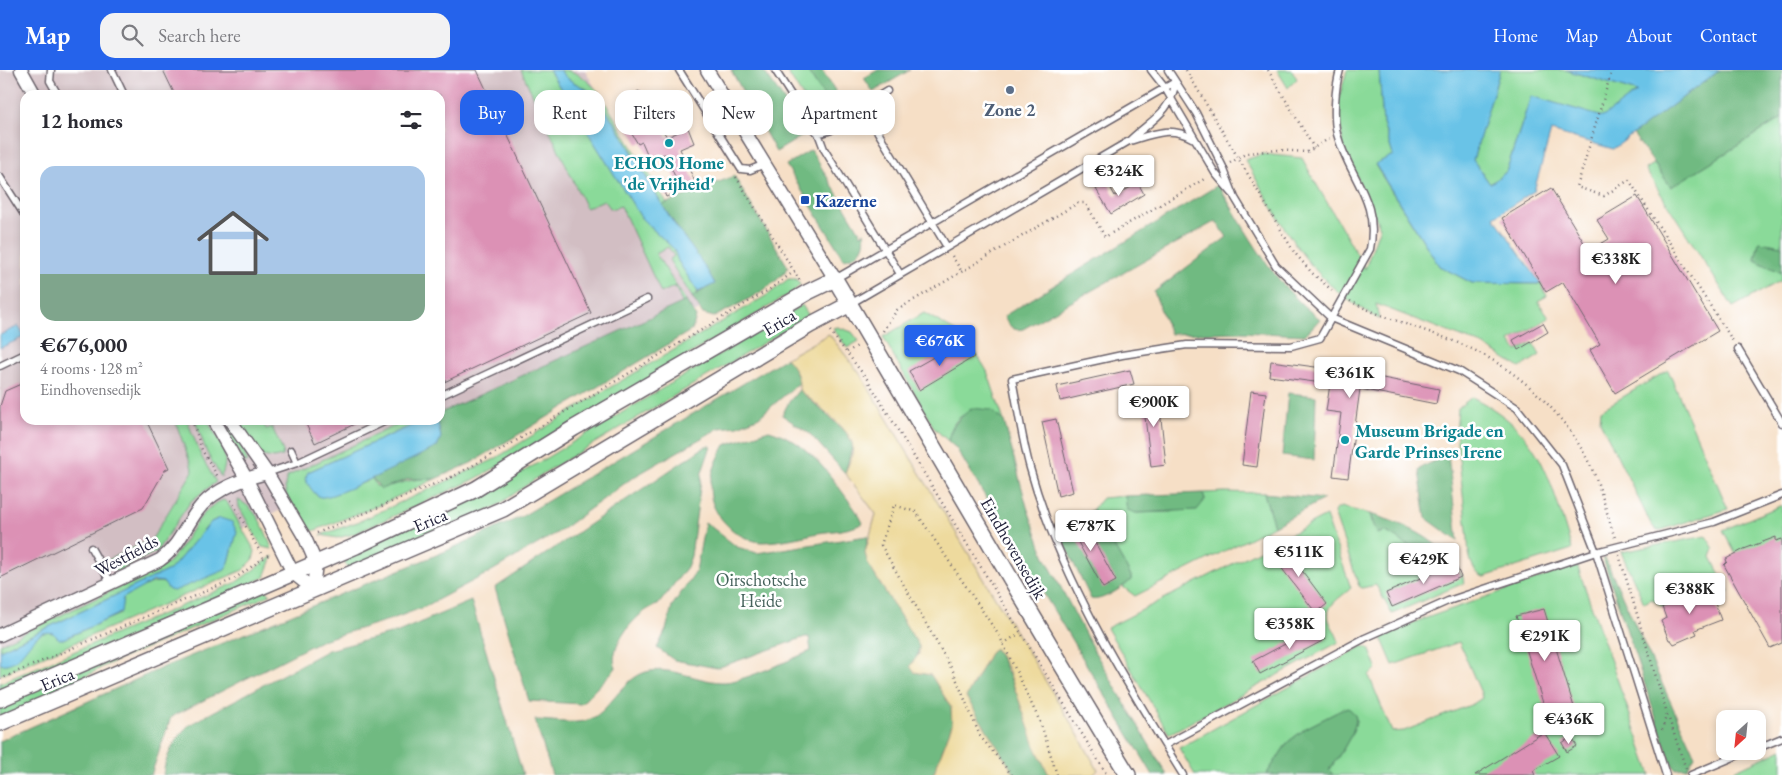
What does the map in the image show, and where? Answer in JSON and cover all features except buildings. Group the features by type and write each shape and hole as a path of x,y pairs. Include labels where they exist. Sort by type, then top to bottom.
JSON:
{"street":[{"path":"21,70 32,90"},
{"name":"Eindhovensedijk","path":"707,70 850,304 1033,620 1128,775"},
{"name":"Erica","path":"0,699 316,563 476,489 574,428 808,292 835,279"},
{"name":"Erica","path":"0,723 503,509 823,318 850,304"},
{"path":"216,425 246,478 293,573 313,589"},
{"path":"233,425 267,473 304,538 316,563 313,589"},
{"name":"Westfields","path":"0,635 160,560 171,552 196,511 206,501 246,478 267,473"}],"lane":[{"path":"51,70 50,81 55,90"},
{"path":"112,70 122,90"},
{"path":"679,70 741,169 750,170 765,164"},
{"path":"775,70 788,90"},
{"path":"1151,70 1165,88 1215,173 1235,198 1276,266 1331,318 1459,371 1517,408 1562,465 1596,552 1666,775"},
{"path":"1168,70 1196,112 1223,167 1235,198"},
{"path":"1183,775 1076,589 1030,468 1012,379 1122,356 1187,345 1291,346 1320,338 1370,249 1374,233 1371,210 1337,133 1335,85 1340,70"},
{"path":"835,279 932,221 1175,82"},
{"path":"1129,141 1142,128 1158,118 1171,99 1175,82"},
{"path":"850,304 1129,141 1166,130 1194,139"},
{"path":"818,135 824,149 900,274"},
{"path":"880,135 932,221 946,248"},
{"path":"0,177 20,208"},
{"path":"445,394 647,299"},
{"path":"1738,349 1782,423"},
{"path":"0,366 20,356"},
{"path":"267,473 297,463 377,425"},
{"path":"291,450 297,463"},
{"path":"1165,745 1365,638 1448,601 1596,552 1714,522 1782,495"},
{"path":"91,548 111,583"},
{"path":"1766,745 1782,738"},
{"path":"1689,775 1726,760"}],"path":[{"path":"1268,70 1314,148"},
{"path":"1612,70 1577,187 1604,196 1629,180 1738,349"},
{"path":"1223,167 1247,154 1278,150 1307,152 1337,133"},
{"path":"847,352 882,332 897,310 1078,203 1085,203 1106,237 1215,173"},
{"path":"742,187 808,292"},
{"path":"946,248 962,272"},
{"name":"Erica","path":"304,538 456,474 480,461 770,289 795,271"},
{"path":"823,318 866,379 1107,775"},
{"path":"1012,775 980,736 953,671 882,545 894,505 916,512 1003,644 1041,724 1057,775"},
{"name":"Erica","path":"0,679 234,579 263,557 281,548"},
{"path":"1003,644 1020,633"},
{"path":"1657,747 1667,713 1689,775"}],"shaded area":[{"path":"0,70 585,70 597,90 534,90 534,135 605,135 605,104 615,122 615,135 623,135 719,301 0,644"}],"green space":[{"path":"521,70 549,70 561,90 534,90 534,98"},
{"path":"560,70 576,73 597,90 587,90 563,75"},
{"path":"731,70 763,70 783,99 783,135 804,135 776,152 767,135 773,135 773,90 742,90"},
{"path":"786,70 807,70 820,90 799,90"},
{"path":"807,70 822,70 835,90 820,90"},
{"path":"878,70 910,70 876,90 872,90 864,78"},
{"path":"1277,70 1292,70 1297,79 1288,88"},
{"path":"1347,70 1379,70 1383,123 1393,155 1375,165 1439,266 1472,283 1541,284 1547,296 1538,301 1549,318 1510,341 1517,351 1533,343 1540,355 1520,368 1485,346 1376,304 1379,319 1354,304 1315,269 1300,250 1286,230 1245,160 1263,154 1302,158 1365,269 1380,227 1343,147 1338,102"},
{"path":"1500,70 1566,70 1637,92 1603,118 1531,96 1506,172 1490,184 1473,160"},
{"path":"1720,70 1782,70 1782,118 1671,187 1633,134"},
{"path":"605,102 615,119 615,124 605,110"},
{"path":"1782,118 1782,246 1759,242 1755,260 1782,273 1782,280 1733,307 1645,169 1654,164 1671,187"},
{"path":"552,135 590,135 642,219 674,249 678,261 698,292 692,297 669,260 674,256 668,247 656,254 686,301 682,303 675,286 661,293 621,206 611,209 604,200 586,208"},
{"path":"625,135 667,203 662,205 623,136"},
{"path":"811,150 861,234 864,232 863,247 857,254 849,258 844,259 786,165"},
{"path":"734,176 788,267 775,282 765,289 714,317 703,314 692,297 715,283 662,205"},
{"path":"1218,185 1251,240 1275,274 1303,305 1320,319 1305,335 1240,332 1170,334 1154,292 1227,237 1216,221 1023,329 1013,329 1011,327 1004,316"},
{"path":"1759,242 1782,246 1782,273 1755,260"},
{"path":"788,279 796,279 800,285 793,292 543,442 473,480 354,534 337,538 321,535 360,521 493,460 604,391 769,294"},
{"path":"686,301 696,317 692,330 471,463 435,479 409,479 381,489 372,478 441,437 438,425 445,425 445,411"},
{"path":"802,305 809,316 544,473 494,508 347,568 343,556 511,479"},
{"path":"924,313 967,338 987,371 1004,421 992,413 969,413 955,422 948,441 934,428 883,337"},
{"path":"838,327 852,332 859,341 847,348 833,328"},
{"path":"786,358 792,364 800,382 759,417 738,426 719,428 632,478 560,531 490,572 424,607 392,619 322,640 171,717 151,775 0,775 0,741 164,667 446,551 521,517"},
{"path":"1668,370 1728,509 1656,530 1651,524 1600,421 1601,410"},
{"path":"799,390 846,432 853,444 845,473 810,434 782,415 789,402"},
{"path":"1288,393 1316,396 1314,460 1282,456"},
{"path":"1472,397 1496,411 1515,426 1529,442 1549,480 1572,549 1484,577 1476,571 1471,561 1469,549 1456,433 1458,408"},
{"path":"972,408 991,410 1004,421 1027,507 1045,557 1093,649 1167,775 1153,775 956,448 948,441 954,426"},
{"path":"177,425 189,425 201,456 216,482 191,501 157,551 117,571 108,567 104,562 152,539 193,471"},
{"path":"197,425 210,425 222,447 225,461 221,477 207,453"},
{"path":"219,425 228,425 242,446 248,462 245,462"},
{"path":"239,425 264,425 266,429 272,427 283,451 282,456 274,458 262,456"},
{"path":"396,425 413,425 308,472 316,495 366,482 372,478 376,486 418,479 435,479 375,507 313,531 296,513 288,498 285,483 288,476"},
{"path":"769,430 793,441 813,456 838,486 863,523 848,529 768,542 748,539 730,528 721,518 711,498 711,478 719,456 725,445"},
{"path":"706,446 711,446 702,472 691,556 687,567 658,605 642,613 626,630 616,650 614,660 616,668 581,704 529,701 495,588"},
{"path":"1448,455 1458,541 1426,518 1419,471 1422,467"},
{"path":"1203,493 1264,493 1274,526 1135,596 1123,587 1131,580 1131,576 1093,509 1102,498 1125,496 1127,506 1136,513 1172,512 1205,500"},
{"path":"1203,493 1205,500 1197,510 1136,513 1127,510 1125,496"},
{"path":"1264,493 1324,499 1274,526"},
{"path":"223,500 227,502 255,551 253,560 243,570 0,675 0,664 15,660 35,637 42,633 51,632 63,639 120,614 123,598 144,586 156,582 166,584 229,562 236,535 217,519 211,522 171,569 0,650 0,644 164,566 179,549 205,512"},
{"path":"238,500 256,514 272,549 262,547 239,507"},
{"path":"1782,505 1782,642 1723,530"},
{"path":"1341,507 1370,514 1373,526 1378,534 1385,531 1441,565 1453,562 1463,577 1464,583 1392,614 1376,585 1362,588 1359,586 1334,513 1335,510"},
{"path":"1093,509 1131,576 1131,580 1118,590 1096,599 1091,599 1060,535"},
{"path":"1370,514 1405,526 1416,532 1435,545 1453,562 1439,565 1385,531 1377,534"},
{"path":"1326,516 1351,588 1330,607 1328,612 1330,623 1339,642 1169,734 1107,628"},
{"name":"Oirschotsche Heide","path":"705,522 737,547 757,553 868,537 865,553 868,564 919,646 914,672 931,675 951,707 952,725 933,775 552,775 535,720 569,722 588,720 595,717 622,689 637,676 646,672 656,670 675,672 715,682 734,681 811,651 809,637 805,637 717,668 674,660 657,648 666,630 672,606 696,571"},
{"path":"1706,536 1714,549 1711,557 1729,592 1718,598 1713,587 1664,608 1652,599 1644,603 1621,552"},
{"path":"273,556 265,577 0,695 0,683 235,583"},
{"path":"1605,558 1695,756 1687,768 1676,769 1671,763 1603,559"},
{"path":"1577,565 1651,775 1333,775 1329,770 1341,753 1355,725 1356,718 1347,707 1306,728 1288,742 1266,775 1195,775 1179,748 1363,646 1369,648 1377,668 1369,676 1392,732 1404,731 1473,704 1482,698 1481,693 1459,642 1393,665 1381,637 1415,622"},
{"path":"266,589 270,595 104,666 45,700 0,719 0,704"},
{"path":"471,601 523,775 163,775 172,747 179,735 189,725 328,650 398,632"},
{"path":"995,648 1011,679 1049,775 1015,775 966,697 991,651"},
{"path":"1347,707 1356,718 1355,725 1341,753 1329,770 1333,775 1266,775 1288,742 1306,728"},
{"path":"1782,749 1782,775 1725,775 1758,760 1766,760 1766,756"}],"sand":[{"path":"829,334 860,374 1077,733 1098,770 1093,775 1049,775 1035,746 1008,669 995,648 991,651 966,697 1015,775 933,775 952,725 951,707 931,675 914,672 910,666 919,654 919,646 868,564 865,553 876,514 845,473 853,450 849,436 829,415 799,390 799,381 796,373 786,358"}],"water":[{"path":"549,70 560,70 563,75 587,90 561,90"},
{"path":"1379,70 1500,70 1473,160 1490,184 1506,172 1531,96 1603,117 1637,92 1566,70 1720,70 1613,149 1551,131 1534,191 1494,217 1541,284 1472,283 1439,266 1375,164 1393,155 1383,123"},
{"path":"605,109 615,124 615,135 622,135 657,197 715,284 698,292 678,261 674,249 642,219 590,135 605,135"},
{"path":"19,326 20,328 20,339 0,348 0,335"},
{"path":"413,425 438,425 441,437 437,447 341,492 328,496 318,496 305,479 308,472"},
{"path":"220,518 232,522 237,532 225,570 174,591 169,590 163,582 154,581 123,598 121,612 117,615 63,639 59,639 53,633 45,633 32,641 15,660 8,664 0,664 0,650 171,569 211,522"}],"place":[{"name":"Zone 2","path":"1010,90"},
{"name":"ECHOS Home 'de Vrijheid'","path":"669,143"},
{"name":"Kazerne","path":"805,200"},
{"name":"Museum Brigade en Garde Prinses Irene","path":"1345,440"}]}
